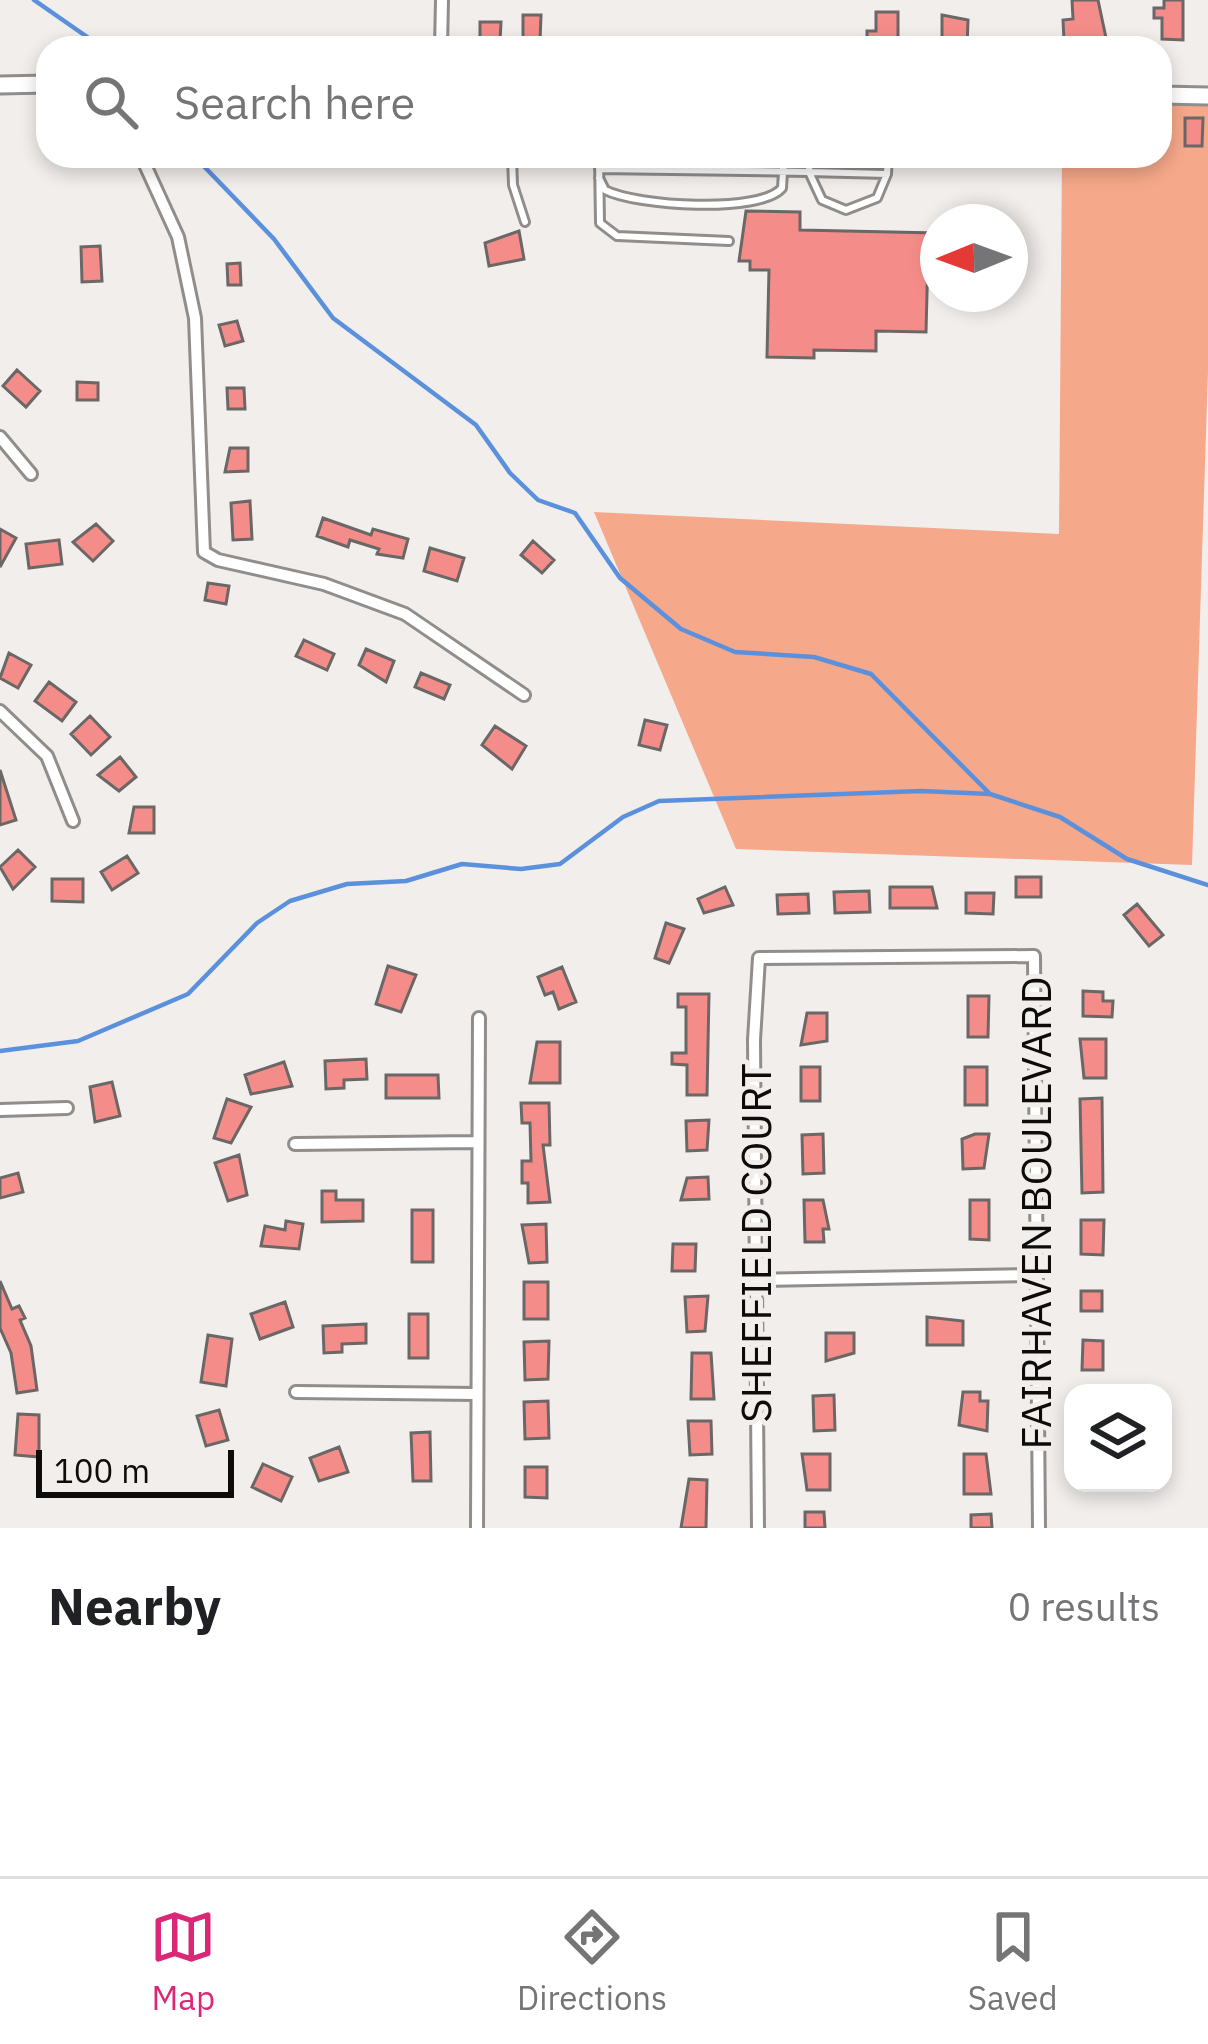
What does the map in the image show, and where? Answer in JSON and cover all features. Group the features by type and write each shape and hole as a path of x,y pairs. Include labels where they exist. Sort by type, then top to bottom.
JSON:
{"street":[{"path":"441,36 442,0"},
{"path":"0,85 36,84"},
{"path":"1172,95 1208,96"},
{"path":"147,168 178,237 195,318 204,552 218,560 324,584 405,614 524,695"},
{"path":"0,437 31,475"},
{"path":"0,711 47,756 73,821"},
{"name":"FAIRHAVEN BOULEVARD","path":"759,958 1034,956 1039,1528"},
{"name":"SHEFFIELD COURT","path":"758,1528 759,958"},
{"path":"476,1528 479,1018"},
{"path":"0,1110 67,1108"},
{"path":"295,1144 475,1142"},
{"path":"755,1280 1034,1276"},
{"path":"296,1392 476,1394"}],"lane":[{"path":"512,168 526,222"},
{"path":"599,168 600,224 616,236 729,241"},
{"path":"599,174 605,190 640,201 760,202 782,188 783,168"},
{"path":"808,168 822,200 846,210 878,198 887,168"},
{"path":"599,174 887,174"}],"shaded area":[{"path":"1172,104 1208,105 1208,371 1192,865 736,849 594,512 1059,534 1062,168 1172,168"}],"building":[{"path":"1072,0 1098,0 1106,36 1064,36 1063,20 1073,19"},
{"path":"1164,0 1183,0 1183,40 1162,36 1162,18 1154,18 1154,8 1164,8"},
{"path":"876,12 898,12 898,36 867,36 867,31 876,31"},
{"path":"523,15 541,15 540,36 523,36"},
{"path":"942,15 968,20 967,36 942,36"},
{"path":"480,22 501,22 500,36 480,36"},
{"path":"1185,118 1203,118 1202,146 1185,146"},
{"path":"746,211 800,212 800,230 920,233 920,312 927,312 926,332 876,331 876,351 814,350 814,358 767,357 769,270 750,270 750,261 739,261"},
{"path":"519,231 524,259 489,266 485,243"},
{"path":"100,246 102,281 82,282 81,247"},
{"path":"240,263 241,285 228,285 227,264"},
{"path":"237,321 243,341 225,346 219,325"},
{"path":"17,370 40,391 26,407 3,386"},
{"path":"77,382 98,383 98,400 77,400"},
{"path":"227,388 244,388 245,409 228,409"},
{"path":"230,448 248,448 248,471 225,472"},
{"path":"250,501 252,539 233,540 231,503"},
{"path":"323,518 371,535 373,529 408,539 403,558 377,554 379,549 350,540 348,547 317,536"},
{"path":"96,524 113,541 93,561 73,542"},
{"path":"0,529 16,538 0,567"},
{"path":"59,540 62,564 29,568 26,544"},
{"path":"533,541 554,560 542,573 521,555"},
{"path":"430,548 464,558 457,581 424,571"},
{"path":"208,583 229,586 226,604 205,600"},
{"path":"304,640 334,654 327,670 296,656"},
{"path":"366,649 394,661 386,682 359,665"},
{"path":"9,653 31,665 18,688 0,678"},
{"path":"421,673 450,685 444,699 415,687"},
{"path":"49,682 76,702 62,721 35,701"},
{"path":"90,716 110,737 91,755 71,734"},
{"path":"645,720 667,725 660,750 639,745"},
{"path":"495,726 526,746 512,769 482,745"},
{"path":"120,757 136,777 119,791 98,775"},
{"path":"0,770 16,820 0,825"},
{"path":"134,807 154,807 154,833 129,833"},
{"path":"18,850 35,867 13,889 0,867"},
{"path":"127,856 138,873 112,890 101,872"},
{"path":"1016,877 1041,877 1041,897 1016,897"},
{"path":"52,879 83,879 83,902 52,901"},
{"path":"725,887 733,905 704,913 698,899"},
{"path":"890,887 932,887 937,908 890,908"},
{"path":"869,891 870,912 835,913 834,892"},
{"path":"966,893 994,893 993,914 966,913"},
{"path":"808,894 809,913 778,914 777,895"},
{"path":"1137,904 1163,935 1149,946 1124,915"},
{"path":"666,923 684,929 669,963 655,958"},
{"path":"388,966 416,975 401,1012 376,1004"},
{"path":"562,967 576,1002 559,1009 553,992 545,995 538,977"},
{"path":"1083,991 1103,992 1103,1001 1113,1001 1112,1017 1083,1016"},
{"path":"678,994 709,994 707,1095 687,1095 687,1065 672,1064 672,1053 686,1053 686,1007 678,1007"},
{"path":"968,996 989,996 988,1037 968,1037"},
{"path":"807,1013 827,1013 827,1041 801,1045"},
{"path":"1080,1039 1106,1039 1106,1078 1084,1078"},
{"path":"537,1042 560,1042 560,1083 530,1083"},
{"path":"366,1059 367,1079 344,1080 344,1088 326,1089 325,1061"},
{"path":"284,1062 292,1086 251,1094 245,1075"},
{"path":"801,1067 820,1067 820,1101 801,1101"},
{"path":"965,1067 987,1067 987,1105 965,1105"},
{"path":"386,1075 438,1075 439,1098 386,1098"},
{"path":"112,1082 120,1116 95,1122 90,1087"},
{"path":"1102,1098 1103,1192 1082,1193 1080,1099"},
{"path":"227,1099 251,1107 231,1143 214,1138"},
{"path":"521,1103 549,1103 550,1145 543,1145 550,1202 528,1203 528,1183 522,1183 522,1161 531,1161 530,1123 522,1123"},
{"path":"709,1120 707,1150 687,1151 686,1121"},
{"path":"823,1134 824,1173 803,1174 802,1135"},
{"path":"989,1134 984,1168 963,1169 962,1139"},
{"path":"239,1155 247,1195 228,1201 215,1163"},
{"path":"18,1173 23,1192 0,1198 0,1178"},
{"path":"708,1177 709,1199 681,1200 687,1178"},
{"path":"322,1191 336,1191 336,1200 363,1200 363,1221 322,1222"},
{"path":"804,1200 823,1200 829,1229 823,1229 824,1242 805,1242"},
{"path":"970,1200 989,1200 989,1240 970,1239"},
{"path":"412,1210 433,1210 433,1262 412,1262"},
{"path":"1081,1220 1104,1220 1103,1255 1081,1254"},
{"path":"286,1221 303,1224 299,1249 261,1246 265,1226 285,1230"},
{"path":"546,1224 547,1262 529,1263 522,1225"},
{"path":"673,1244 696,1244 695,1271 672,1271"},
{"path":"0,1281 12,1309 19,1306 25,1318 20,1320 31,1346 37,1390 17,1393 11,1353 0,1328"},
{"path":"524,1282 548,1282 548,1319 524,1319"},
{"path":"1081,1291 1102,1291 1102,1311 1081,1311"},
{"path":"708,1296 705,1331 687,1332 685,1297"},
{"path":"285,1302 293,1327 260,1339 251,1314"},
{"path":"409,1314 428,1314 428,1358 409,1358"},
{"path":"927,1317 963,1321 963,1345 927,1345"},
{"path":"366,1324 366,1343 342,1344 342,1352 324,1353 323,1326"},
{"path":"826,1333 854,1333 854,1353 826,1361"},
{"path":"208,1335 232,1339 226,1386 201,1382"},
{"path":"1083,1340 1103,1341 1103,1370 1082,1370"},
{"path":"549,1341 548,1379 525,1380 524,1342"},
{"path":"692,1353 711,1353 714,1399 691,1399"},
{"path":"963,1392 980,1392 980,1401 988,1401 987,1431 959,1425"},
{"path":"834,1395 835,1430 814,1431 813,1396"},
{"path":"548,1401 549,1438 525,1439 524,1402"},
{"path":"219,1410 228,1440 206,1446 197,1416"},
{"path":"18,1414 39,1415 39,1457 15,1455"},
{"path":"688,1421 711,1421 712,1454 690,1455"},
{"path":"430,1432 431,1481 413,1481 411,1433"},
{"path":"339,1447 348,1472 319,1481 310,1458"},
{"path":"802,1454 830,1454 830,1490 807,1490"},
{"path":"964,1454 986,1454 991,1494 964,1494"},
{"path":"263,1464 292,1477 281,1501 252,1487"},
{"path":"525,1467 547,1467 547,1498 525,1497"},
{"path":"689,1479 707,1480 706,1528 681,1528"},
{"path":"805,1512 824,1512 825,1528 805,1528"},
{"path":"991,1514 992,1528 971,1528 971,1515"}],"waterway":[{"path":"34,0 86,36"},
{"path":"206,168 274,239 333,318 476,425 510,473 538,500 575,513 620,578 681,629 735,652 814,657 871,674 990,794 1060,817 1127,859 1208,885"},
{"path":"0,1051 78,1041 188,994 257,923 290,901 347,884 406,881 462,864 521,869 560,864 623,817 659,801 921,791 990,794"}]}
